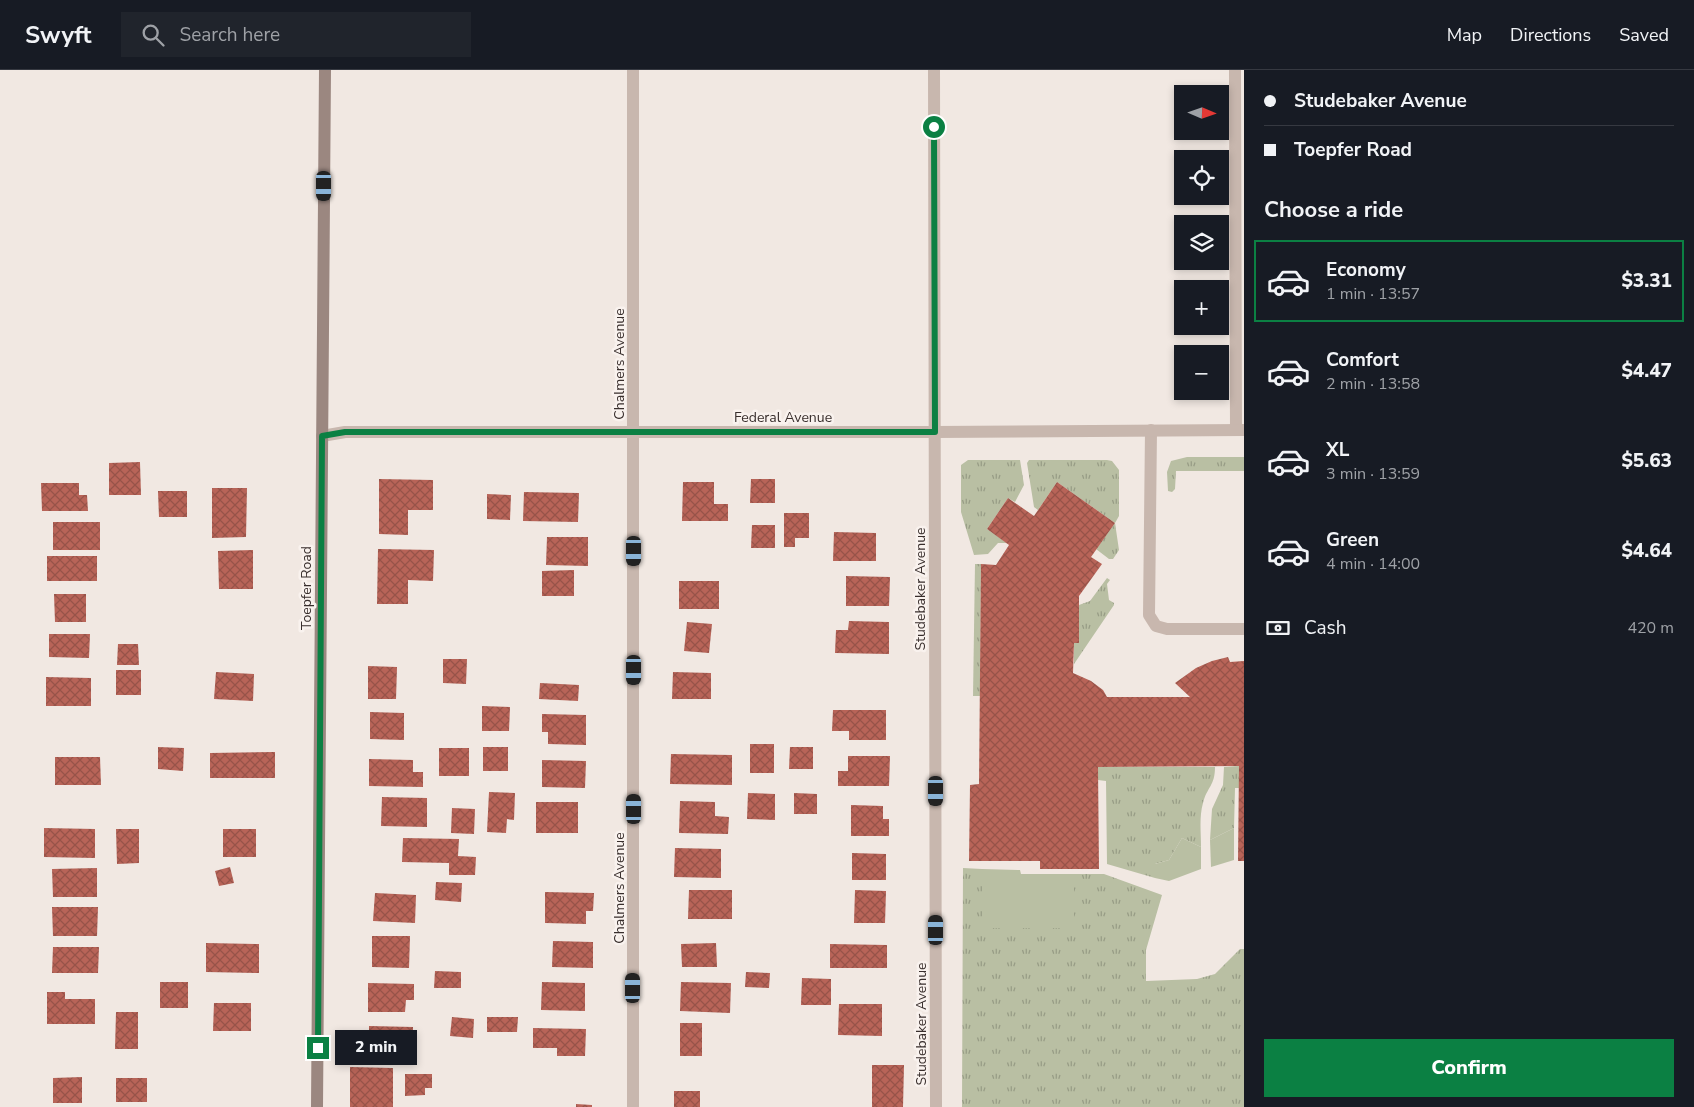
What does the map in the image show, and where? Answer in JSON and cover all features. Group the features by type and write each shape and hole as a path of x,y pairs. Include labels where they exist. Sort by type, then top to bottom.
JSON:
{"street":[{"name":"Toepfer Road","path":"317,1107 325,70"},
{"name":"Chalmers Avenue","path":"633,70 633,1107"},
{"name":"Studebaker Avenue","path":"934,70 936,1107"},
{"path":"1235,70 1240,430"},
{"path":"1151,430 1149,615 1156,626 1167,629 1244,629"},
{"name":"Federal Avenue","path":"322,436 345,432 1240,430"}],"green space":[{"path":"1187,457 1244,457 1244,471 1176,471 1175,489 1172,492 1168,491 1167,472 1171,461"},
{"path":"968,460 1020,460 1024,485 1015,502 1008,498 987,529 1007,543 998,543 988,554 974,555 961,512 961,465"},
{"path":"1029,460 1112,461 1119,470 1119,516 1115,523 1057,482 1038,510 1034,507 1027,463"},
{"path":"1115,523 1119,550 1113,559 1109,559 1096,549"},
{"path":"975,564 981,564 980,696 973,696"},
{"path":"1107,578 1110,580 1107,584 1109,600 1114,605 1074,664 1074,643 1079,643 1079,605 1090,601"},
{"path":"1239,766 1239,788 1235,788 1234,828 1210,840 1212,809 1223,785 1224,767"},
{"path":"1098,767 1215,767 1214,778 1202,808 1200,825 1201,847 1182,838 1169,860 1155,864 1155,878 1107,864 1106,781 1098,780"},
{"path":"1234,828 1234,860 1211,867 1210,840"},
{"path":"1182,838 1201,847 1201,869 1169,881 1155,878 1155,864 1169,860"},
{"path":"963,868 982,869 982,928 1074,928 1074,874 1104,874 1162,895 1146,950 1146,981 1197,979 1215,974 1240,949 1244,949 1244,1107 962,1107"},
{"path":"982,869 1020,870 1021,874 1074,874 1074,928 982,928"}],"building":[{"path":"140,462 141,495 109,495 109,463"},
{"path":"379,479 433,480 433,510 408,510 408,535 379,534"},
{"path":"751,479 775,479 775,503 750,503"},
{"path":"683,482 714,482 714,504 728,504 728,521 682,521"},
{"path":"1057,482 1115,523 1091,557 1102,564 1079,596 1079,643 1074,643 1073,673 1091,681 1103,690 1107,697 1190,697 1175,683 1196,668 1228,657 1230,662 1244,661 1244,861 1238,861 1239,766 1098,767 1099,869 1040,869 1040,861 969,861 970,785 979,784 981,564 996,565 1009,545 987,529 1008,498 1034,516"},
{"path":"41,483 79,483 79,495 87,495 88,511 42,511"},
{"path":"212,488 247,488 246,537 212,538"},
{"path":"158,491 187,491 187,517 159,517"},
{"path":"524,492 579,493 578,522 523,521"},
{"path":"487,494 511,495 510,520 487,519"},
{"path":"784,513 809,513 809,538 795,538 795,547 784,547"},
{"path":"53,522 100,522 100,550 53,550"},
{"path":"752,525 775,525 775,548 751,548"},
{"path":"834,532 876,533 876,561 833,561"},
{"path":"547,537 588,537 588,566 546,565"},
{"path":"378,549 434,550 433,581 408,580 408,604 377,604"},
{"path":"253,550 253,589 219,589 218,551"},
{"path":"47,556 97,556 97,581 47,581"},
{"path":"574,570 574,596 542,596 542,571"},
{"path":"846,576 890,577 889,606 846,606"},
{"path":"679,581 719,581 719,609 679,609"},
{"path":"54,594 86,594 86,622 55,622"},
{"path":"849,621 889,622 889,654 835,653 836,630 848,630"},
{"path":"687,622 712,624 709,653 684,651"},
{"path":"49,634 90,634 89,658 49,657"},
{"path":"118,644 138,644 139,665 117,665"},
{"path":"443,659 467,659 466,684 443,683"},
{"path":"368,666 397,667 396,699 368,699"},
{"path":"116,670 141,670 141,695 116,695"},
{"path":"216,672 254,674 253,701 214,699"},
{"path":"673,672 711,673 711,699 672,699"},
{"path":"46,677 91,678 91,706 46,706"},
{"path":"540,683 579,685 578,701 539,699"},
{"path":"482,706 510,707 509,731 482,731"},
{"path":"833,710 886,710 886,740 849,740 849,731 832,731"},
{"path":"370,712 404,713 404,740 370,739"},
{"path":"542,714 586,715 586,745 548,744 548,732 542,732"},
{"path":"750,744 774,744 774,773 750,773"},
{"path":"158,747 184,748 183,771 158,769"},
{"path":"483,747 508,747 508,771 483,771"},
{"path":"790,747 813,747 813,769 789,769"},
{"path":"439,748 469,748 469,776 439,776"},
{"path":"275,752 275,778 210,778 210,753"},
{"path":"671,754 732,755 732,785 670,784"},
{"path":"848,756 890,756 889,786 838,786 838,771 848,771"},
{"path":"55,757 100,757 101,785 55,785"},
{"path":"369,759 413,760 413,772 423,772 423,787 369,786"},
{"path":"542,760 586,761 585,788 542,787"},
{"path":"489,792 515,793 514,820 507,819 506,833 487,832"},
{"path":"748,793 775,794 775,820 747,819"},
{"path":"794,793 817,794 817,814 794,814"},
{"path":"382,797 427,798 427,827 381,826"},
{"path":"680,801 715,802 715,816 729,817 728,834 679,833"},
{"path":"536,802 578,802 578,833 536,833"},
{"path":"851,805 883,806 883,819 889,819 889,836 851,836"},
{"path":"452,808 475,809 474,834 451,833"},
{"path":"44,828 95,829 95,858 44,857"},
{"path":"116,829 139,829 139,863 117,864"},
{"path":"223,829 256,829 256,857 223,857"},
{"path":"403,838 459,839 458,856 476,857 475,875 449,875 449,863 402,862"},
{"path":"675,848 721,849 721,878 674,877"},
{"path":"852,853 886,854 886,880 852,880"},
{"path":"230,867 234,883 219,886 215,871"},
{"path":"97,868 97,897 53,897 52,869"},
{"path":"436,882 462,883 461,902 435,900"},
{"path":"689,890 732,890 732,919 688,919"},
{"path":"855,890 886,891 885,923 854,923"},
{"path":"545,892 594,893 593,911 586,911 586,924 545,923"},
{"path":"375,893 416,895 415,923 373,921"},
{"path":"52,907 98,907 97,936 53,936"},
{"path":"372,936 410,936 409,968 372,967"},
{"path":"553,941 593,942 593,968 552,967"},
{"path":"206,943 259,944 259,973 206,972"},
{"path":"716,943 717,967 682,967 681,944"},
{"path":"830,944 887,945 887,968 830,968"},
{"path":"53,947 99,947 98,973 52,973"},
{"path":"435,971 461,972 461,988 434,988"},
{"path":"746,972 770,973 769,988 745,987"},
{"path":"802,978 831,979 831,1005 801,1005"},
{"path":"160,982 188,982 188,1008 160,1008"},
{"path":"542,982 585,983 585,1011 541,1010"},
{"path":"681,982 731,983 730,1013 680,1011"},
{"path":"368,983 414,984 414,1000 406,1000 405,1012 368,1012"},
{"path":"47,992 65,992 65,999 95,999 95,1024 47,1024"},
{"path":"214,1003 251,1003 251,1031 213,1031"},
{"path":"839,1004 882,1004 882,1036 838,1035"},
{"path":"116,1012 138,1012 138,1049 115,1049"},
{"path":"452,1017 474,1019 473,1038 450,1036"},
{"path":"487,1017 518,1017 517,1032 487,1032"},
{"path":"680,1023 702,1023 702,1056 680,1056"},
{"path":"369,1026 413,1027 413,1043 403,1043 403,1056 369,1056"},
{"path":"533,1028 586,1029 585,1056 557,1056 557,1048 533,1048"},
{"path":"872,1065 904,1065 903,1107 872,1107"},
{"path":"350,1067 393,1068 393,1107 350,1107"},
{"path":"405,1074 432,1074 432,1088 425,1088 425,1095 405,1096"},
{"path":"82,1077 82,1103 53,1103 53,1078"},
{"path":"116,1078 147,1078 147,1102 116,1102"},
{"path":"674,1091 700,1091 700,1107 674,1107"},
{"path":"576,1104 592,1105 592,1107 576,1107"}],"route":[{"path":"318,1048 322,436 345,432 935,432 934,127"}]}
